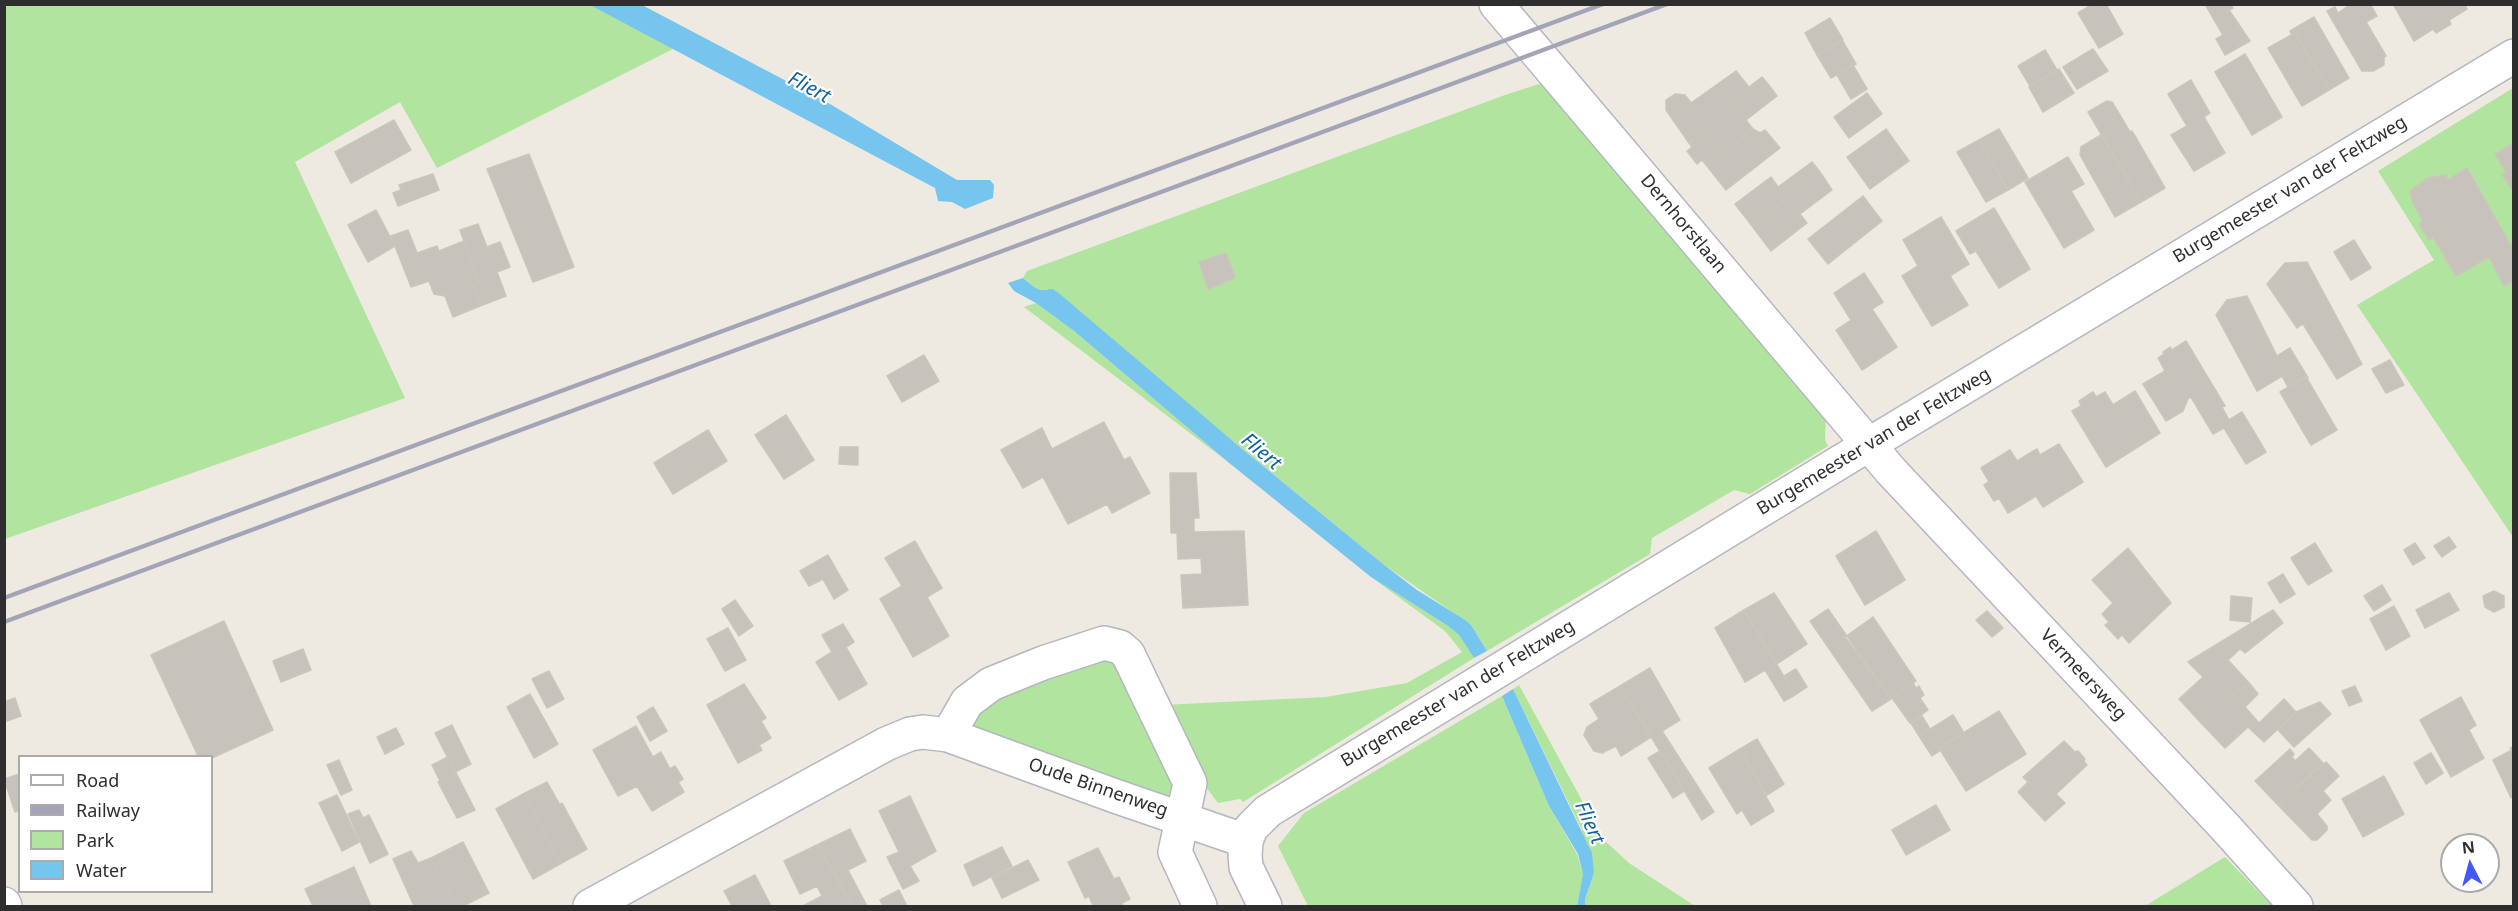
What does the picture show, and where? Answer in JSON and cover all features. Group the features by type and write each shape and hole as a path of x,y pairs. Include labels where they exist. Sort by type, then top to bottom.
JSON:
{"street":[{"name":"Dernhorstlaan","path":"1496,4 1868,445"},
{"name":"Burgemeester van der Feltzweg","path":"1246,841 1251,828 1268,811 1868,445 2514,56"},
{"name":"Vermeersweg","path":"1868,445 2296,906"},
{"name":"Oude Binnenweg","path":"590,906 898,739 923,732 948,735 1182,818 1190,783 1128,654 1115,644 1104,643 991,684 967,702 948,735"},
{"path":"1200,906 1175,852 1182,818 1246,841 1246,867 1265,906"}],"green space":[{"path":"4,5 590,5 675,48 437,168 400,102 295,162 405,398 5,539"},
{"path":"1546,77 1826,412 1825,440 1828,446 1750,494 1734,490 1652,538 1650,554 1487,651 1471,625 1383,564 1047,289 1040,290 1023,278 1027,271 1539,84"},
{"path":"2513,88 2513,537 2357,305 2434,260 2378,171"},
{"path":"1036,303 1074,331 1228,462 1024,307"},
{"path":"1371,577 1448,626 1459,635 1474,658 1243,802 1240,799 1218,803 1200,779 1163,705 1326,697 1407,683 1462,652 1445,631"},
{"path":"1118,655 1180,783 1176,800 969,726 984,695"},
{"path":"1519,685 1603,839 1629,863 1695,906 1585,906 1585,899 1594,873 1581,828 1513,689"},
{"path":"1502,696 1549,806 1577,854 1583,874 1577,906 1308,906 1278,846 1304,813"},
{"path":"2225,857 2272,906 2145,906"}],"water":[{"path":"590,5 642,5 830,104 957,180 990,180 994,185 993,198 965,209 952,202 938,201 935,188"},
{"path":"1023,278 1040,290 1053,289 1061,295 1241,448 1383,564 1417,590 1471,625 1487,651 1474,658 1459,635 1448,626 1371,577 1228,462 1074,331 1036,303 1014,291 1008,283"},
{"path":"1513,689 1592,853 1594,873 1585,899 1585,906 1577,906 1583,874 1578,854 1549,806 1502,696"}],"building":[{"path":"2093,4 2106,4 2123,34 2099,48 2078,13"},
{"path":"2205,4 2231,4 2233,8 2229,10 2250,41 2225,55 2216,39 2223,35"},
{"path":"2351,4 2370,4 2377,16 2366,22 2386,56 2384,65 2373,71 2362,71 2327,11 2335,7 2338,13"},
{"path":"2393,4 2465,4 2467,9 2449,20 2451,24 2436,33 2433,29 2414,41"},
{"path":"2314,17 2349,78 2329,90 2295,33 2292,35 2290,31"},
{"path":"1830,18 1843,40 1817,55 1805,33"},
{"path":"2295,33 2329,90 2302,106 2268,48"},
{"path":"1842,40 1856,64 1831,78 1817,55"},
{"path":"2093,49 2108,71 2077,89 2063,67"},
{"path":"2045,50 2057,70 2030,86 2018,66"},
{"path":"2245,54 2282,117 2252,135 2215,72"},
{"path":"1853,65 1867,89 1851,99 1837,75"},
{"path":"2059,69 2074,93 2043,112 2029,87"},
{"path":"1736,71 1749,87 1762,77 1768,84 1689,143 1666,110 1666,100 1675,94 1685,95 1691,103"},
{"path":"2191,80 2210,113 2204,117 2225,153 2194,171 2171,135 2187,126 2168,94"},
{"path":"1768,84 1777,96 1746,120 1753,129 1707,166 1702,160 1697,164 1687,151 1692,147 1689,143"},
{"path":"1867,93 1882,114 1849,138 1834,117"},
{"path":"2107,101 2112,102 2130,132 2132,131 2165,188 2141,202 2088,112"},
{"path":"394,120 411,150 351,183 335,152"},
{"path":"1753,129 1760,133 1765,130 1780,148 1726,190 1707,166"},
{"path":"1886,129 1909,161 1870,189 1847,157"},
{"path":"1999,129 2028,178 2008,190 1979,140"},
{"path":"2101,135 2141,202 2115,217 2080,155 2081,147"},
{"path":"1979,140 2008,190 1986,202 1957,152"},
{"path":"2514,143 2514,189 2512,190 2502,174 2506,172 2495,154"},
{"path":"529,154 574,267 533,282 487,169"},
{"path":"2068,157 2084,184 2071,191 2094,230 2064,248 2025,182"},
{"path":"1812,162 1820,172 1752,226 1735,204 1771,177 1778,187"},
{"path":"2467,168 2514,251 2514,280 2504,286 2489,257 2456,276 2433,237 2429,240 2419,224 2423,221 2413,203 2410,191 2427,178 2446,175 2448,180"},
{"path":"1820,172 1832,190 1800,214 1807,223 1771,251 1752,226"},
{"path":"433,174 439,190 398,206 393,193 401,190 399,185"},
{"path":"1863,196 1882,221 1828,264 1808,239"},
{"path":"1994,208 2030,269 1999,288 1976,251 1970,254 1956,231"},
{"path":"376,210 395,246 368,262 348,225"},
{"path":"1941,217 1969,264 1950,276 1968,305 1932,326 1902,276 1918,266 1903,240"},
{"path":"478,224 487,247 500,242 510,267 497,272 506,296 480,306 474,287 479,282 460,230"},
{"path":"408,230 417,253 437,246 439,251 464,241 479,282 474,287 480,306 453,317 445,296 434,294 429,281 411,287 391,236"},
{"path":"2354,240 2371,268 2351,280 2334,252"},
{"path":"1226,253 1235,278 1208,289 1199,262"},
{"path":"2307,262 2362,364 2337,379 2303,324 2297,328 2267,284 2285,263"},
{"path":"1864,273 1883,302 1872,309 1897,347 1862,370 1836,330 1851,320 1834,293"},
{"path":"2247,296 2277,356 2290,348 2308,378 2288,387 2282,376 2257,391 2216,315 2227,300"},
{"path":"2186,341 2225,406 2222,407 2229,420 2242,412 2266,452 2246,464 2224,428 2213,434 2191,397 2183,411 2166,421 2143,384 2165,371 2158,358 2164,354 2163,352 2170,347 2172,350"},
{"path":"924,355 939,381 902,402 887,376"},
{"path":"2390,360 2404,385 2386,393 2372,369"},
{"path":"2306,377 2337,430 2311,445 2280,392"},
{"path":"2135,391 2160,433 2106,467 2072,411 2081,406 2079,401 2093,392 2096,397 2105,392 2113,405"},
{"path":"786,415 814,460 784,479 755,435"},
{"path":"1104,422 1124,460 1130,457 1150,493 1112,513 1107,504 1068,524 1043,477 1023,488 1001,450 1042,428 1052,449"},
{"path":"708,430 727,461 673,494 654,463"},
{"path":"2059,444 2083,482 2043,507 2036,496 2008,513 1999,498 1994,501 1984,485 1989,482 1981,468 2010,450 2017,461 2037,449 2040,455"},
{"path":"840,447 858,447 858,465 839,464"},
{"path":"1170,473 1196,473 1199,518 1194,518 1194,532 1244,531 1248,605 1183,608 1181,575 1202,574 1201,558 1178,559 1177,533 1171,533"},
{"path":"1876,531 1905,580 1865,605 1836,556"},
{"path":"2449,537 2456,547 2442,557 2434,546"},
{"path":"915,541 942,588 927,597 949,636 913,657 880,599 902,586 885,558"},
{"path":"2315,543 2332,571 2308,585 2291,558"},
{"path":"2415,543 2425,558 2413,565 2404,550"},
{"path":"2128,548 2171,603 2129,643 2122,635 2118,639 2105,625 2109,622 2102,614 2113,603 2092,580"},
{"path":"828,555 848,590 834,599 823,579 809,586 800,571"},
{"path":"2283,574 2295,594 2280,603 2268,583"},
{"path":"2382,585 2391,600 2374,611 2364,596"},
{"path":"2494,591 2504,596 2504,607 2494,612 2485,607 2483,596"},
{"path":"1774,593 1807,644 1777,664 1744,610"},
{"path":"2449,593 2459,610 2425,628 2416,610"},
{"path":"2231,596 2252,598 2250,622 2230,620"},
{"path":"735,600 753,626 739,636 722,609"},
{"path":"2394,606 2410,636 2386,650 2370,619"},
{"path":"1828,609 1891,699 1872,711 1810,621"},
{"path":"1744,610 1795,695 1784,701 1765,670 1745,682 1715,628"},
{"path":"2273,610 2283,623 2245,653 2240,649 2228,660 2250,684 2233,694 2202,724 2179,699 2203,677 2188,662"},
{"path":"1987,611 2003,628 1992,637 1976,620"},
{"path":"1873,617 1916,681 1891,699 1845,637"},
{"path":"224,621 273,730 213,758 213,755 198,755 151,655"},
{"path":"843,624 854,642 846,647 867,684 839,700 816,662 832,652 822,635"},
{"path":"728,628 746,660 725,671 707,639"},
{"path":"303,649 311,670 281,682 273,661"},
{"path":"1650,668 1680,720 1662,731 1714,812 1702,820 1620,686"},
{"path":"1796,669 1807,687 1795,695 1784,676"},
{"path":"549,671 564,699 547,708 532,679"},
{"path":"1913,683 1916,688 1919,686 1924,695 1920,698 1928,710 1910,723 1892,698"},
{"path":"744,684 766,718 761,721 771,738 759,745 762,750 738,763 707,705"},
{"path":"2250,684 2258,694 2245,707 2259,723 2284,699 2296,712 2264,742 2248,727 2225,748 2202,724 2233,694"},
{"path":"1620,686 1651,737 1621,756 1616,746 1602,753 1594,751 1584,735 1587,727 1599,719 1590,704"},
{"path":"2355,686 2362,701 2349,706 2342,691"},
{"path":"530,694 558,744 534,758 507,707"},
{"path":"2461,697 2476,725 2469,730 2484,758 2451,777 2420,720"},
{"path":"15,698 21,716 4,722 4,702"},
{"path":"2320,702 2331,714 2294,747 2278,730 2296,712"},
{"path":"653,707 667,731 650,741 637,717"},
{"path":"1999,711 2026,754 1966,791 1939,748"},
{"path":"1953,715 1964,733 1939,748 1941,750 1932,756 1919,736"},
{"path":"1922,716 1930,729 1919,736 1911,723"},
{"path":"452,725 471,764 455,772 435,733"},
{"path":"636,726 653,757 661,752 670,769 675,766 683,779 678,782 684,792 652,811 637,786 618,796 593,750"},
{"path":"396,728 404,744 385,754 377,737"},
{"path":"1757,739 1784,784 1767,795 1740,749"},
{"path":"2064,741 2075,752 2078,751 2087,765 2056,794 2065,803 2045,821 2018,792 2028,782 2023,777"},
{"path":"2514,747 2514,796 2511,798 2493,760"},
{"path":"2309,748 2323,763 2278,805 2255,781 2290,749 2295,761"},
{"path":"1740,749 1774,811 1751,825 1742,810 1737,814 1709,768"},
{"path":"1660,751 1684,791 1673,798 1648,758"},
{"path":"2431,753 2443,773 2426,784 2414,763"},
{"path":"448,757 475,810 457,818 438,782 440,781 432,765"},
{"path":"339,760 352,790 341,795 327,765"},
{"path":"2326,762 2339,776 2323,791 2331,800 2317,814 2327,826 2327,830 2317,840 2312,840 2278,805"},
{"path":"18,775 18,811 15,812 4,779"},
{"path":"2384,776 2404,814 2363,837 2342,799"},
{"path":"547,782 560,805 562,803 587,849 560,864 525,793"},
{"path":"525,793 560,864 533,879 496,809"},
{"path":"337,795 359,842 342,851 319,803"},
{"path":"910,796 936,851 910,866 919,881 903,889 887,857 899,852 879,811"},
{"path":"1936,805 1950,830 1906,855 1892,830"},
{"path":"359,810 363,818 369,815 388,854 370,863 348,814"},
{"path":"850,829 866,861 848,870 867,906 852,906 817,845"},
{"path":"463,842 489,893 463,906 456,906 431,858"},
{"path":"817,845 852,906 803,906 822,896 817,886 800,894 784,861"},
{"path":"1002,847 1012,866 973,886 964,865"},
{"path":"1098,848 1114,879 1119,877 1130,899 1122,903 1123,906 1093,906 1089,896 1085,898 1068,862"},
{"path":"411,851 418,863 431,858 456,906 414,906 393,859"},
{"path":"1028,860 1039,880 1002,898 992,878"},
{"path":"354,867 371,906 313,906 305,889"},
{"path":"755,875 771,906 732,906 724,891"},
{"path":"899,890 907,906 883,906 880,900"}],"railway":[{"path":"4,598 1603,4"},
{"path":"4,622 1667,4"}],"water label":[{"name":"Fliert","path":"809,88"},
{"name":"Fliert","path":"1261,452"},
{"name":"Fliert","path":"1589,823"}]}
